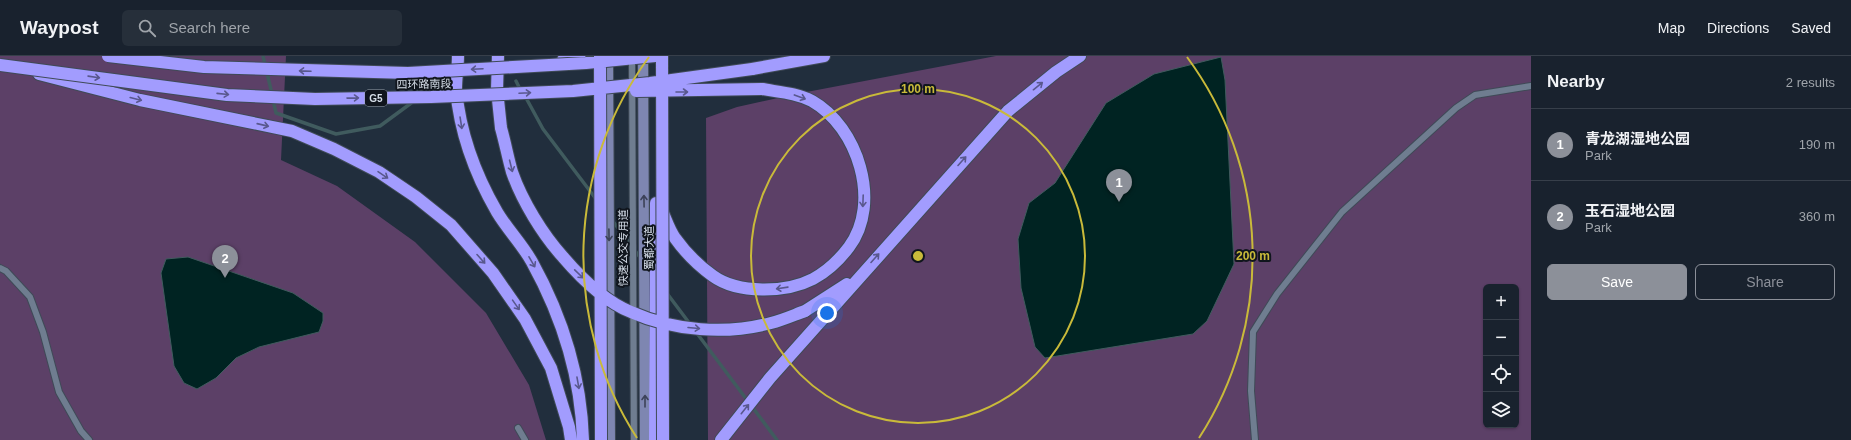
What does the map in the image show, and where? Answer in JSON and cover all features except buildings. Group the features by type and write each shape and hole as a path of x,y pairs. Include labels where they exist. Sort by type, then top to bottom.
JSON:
{"highway":[{"name":"四环路南段","path":"108,56 204,67 408,73 514,68 656,56"},
{"path":"458,56 456,88 464,138 478,177 498,213 531,260 556,310 574,366 582,408 583,440"},
{"path":"498,56 496,90 501,128 512,173 532,213 546,238 570,265 597,291 630,312 678,326 712,329 740,328 771,323 805,311 858,277"},
{"path":"514,68 588,56"},
{"path":"600,56 601,440"},
{"path":"655,440 656,56"},
{"name":"蜀都大道","path":"662,56 663,440"},
{"name":"四环路南段","path":"2,65 234,95 315,98 416,98 573,91 650,83 824,56"},
{"path":"721,440 770,378 858,277 1008,110 1056,72 1080,56"},
{"path":"2,65 140,100 292,131 334,149 379,172 416,197 451,225 493,273 525,319 551,368 569,427 571,440"},
{"path":"573,91 693,92 762,90 793,94 812,102 829,114 845,131 857,154 862,176 864,202 860,224 849,246 834,263 813,279 792,286 763,290 736,286 714,277 694,260 674,237 656,198"}],"main road":[{"path":"608,56 610,440"},
{"path":"642,56 645,440"}],"lane":[{"name":"快速公交专用道","path":"632,56 634,440"},
{"path":"1256,440 1251,390 1253,332 1277,294 1342,212 1456,108 1475,95 1531,86"},
{"path":"0,268 6,271 30,297 43,332 59,392 81,431 89,440"},
{"path":"518,428 525,440"}],"shaded area":[{"path":"0,56 286,56 281,160 337,186 415,242 486,313 529,385 546,440 0,440"},
{"path":"996,56 1531,56 1531,440 708,440 706,118 737,107 796,94"},
{"path":"1221,57 1225,80 1234,264 1207,321 1193,334 1045,358 1035,347 1021,288 1018,239 1029,203 1055,183 1106,103 1154,74"},
{"path":"188,257 293,293 323,313 323,321 319,332 259,347 236,358 216,378 197,389 184,383 174,366 161,273 166,259"}],"waterway":[{"path":"263,56 272,94"},
{"path":"424,94 441,81"},
{"path":"516,81 521,91"},
{"path":"525,96 543,129 596,199"},
{"path":"273,100 276,113 336,134 380,126 414,101"},
{"path":"612,220 642,260"},
{"path":"666,292 690,324"},
{"path":"696,332 777,440"}],"place":[{"name":"青龙湖湿地公园","path":"1119,202"},
{"name":"玉石湿地公园","path":"225,278"}]}
